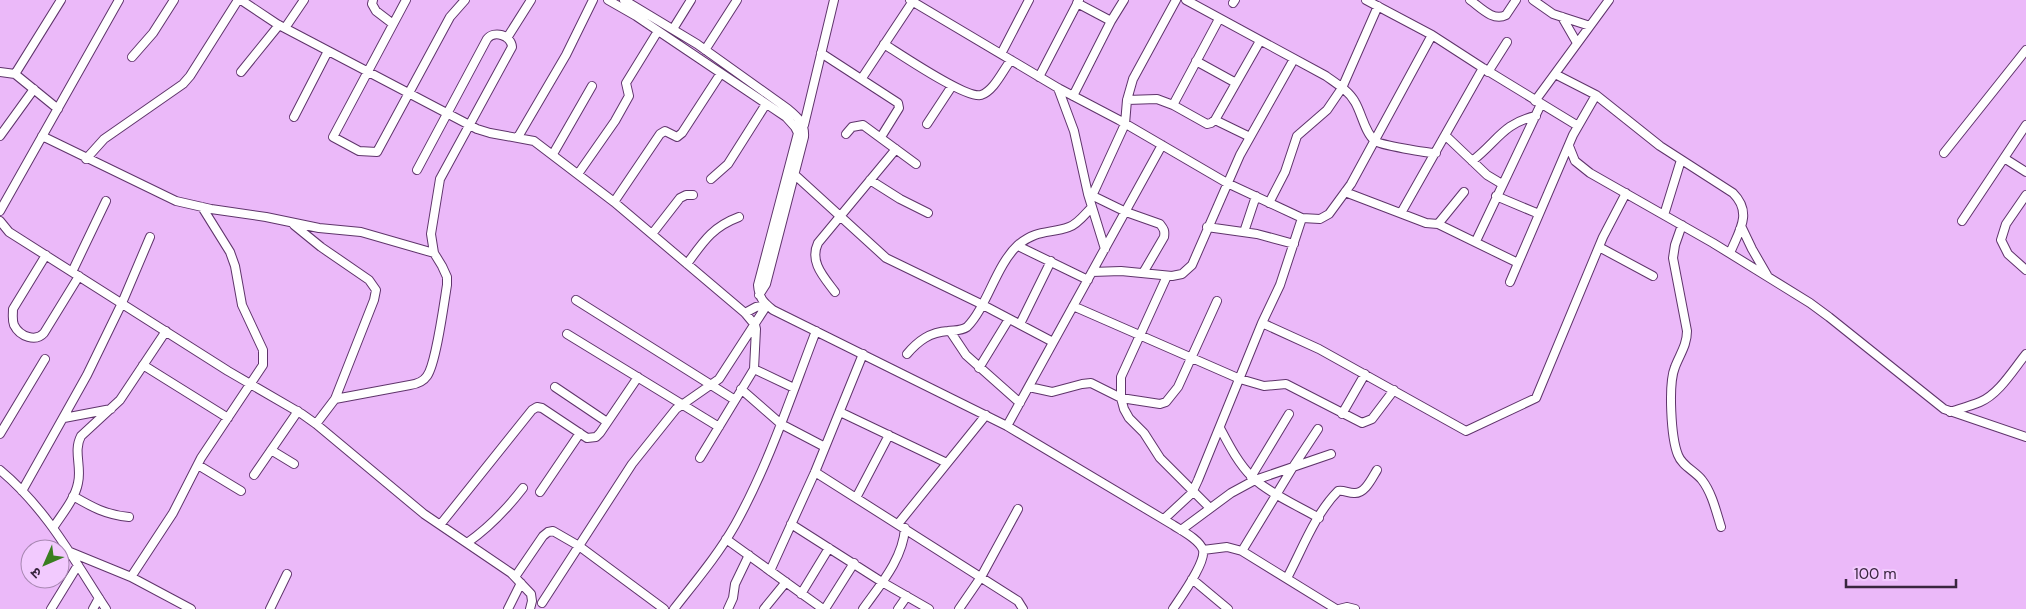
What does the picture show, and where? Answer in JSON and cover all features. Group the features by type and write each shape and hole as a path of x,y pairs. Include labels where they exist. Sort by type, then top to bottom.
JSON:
{"street":[{"path":"15,74 61,0"},
{"path":"0,211 119,0"},
{"path":"132,57 153,33 174,0"},
{"path":"241,72 304,0"},
{"path":"373,0 372,4 376,11 393,24"},
{"path":"406,0 333,137 359,151 377,152 450,17 465,0"},
{"path":"507,38 531,0"},
{"path":"518,137 566,55 593,0"},
{"path":"608,0 658,31 789,120 798,133 759,280 759,295 767,305 773,310 1007,426 1193,538 1203,550 1203,557 1173,609"},
{"path":"624,0 705,50 788,110 801,120 804,126"},
{"path":"639,8 644,0"},
{"path":"673,29 691,0"},
{"path":"705,50 737,0"},
{"path":"759,295 766,284 795,176 804,137 804,126 834,0"},
{"path":"1001,54 1029,0"},
{"path":"1073,96 1111,21 1124,0"},
{"path":"1090,195 1125,124 1127,100 1140,64 1176,0"},
{"path":"1186,0 1326,76 1342,88 1355,102 1370,136 1375,142 1414,151 1436,153"},
{"path":"1366,0 1432,35 1485,70 1578,126"},
{"path":"1470,0 1497,18 1506,15 1516,0"},
{"path":"1533,0 1553,14 1590,26"},
{"path":"1476,240 1536,116 1538,102 1555,74 1608,0"},
{"path":"86,158 104,140 183,84 243,1 282,27 470,125 490,133 534,141 614,202 745,313 755,325 754,369 700,458"},
{"path":"862,78 912,1 1039,77 1125,124 1226,183 1302,218 1320,219 1330,214 1346,192 1432,35"},
{"path":"1039,77 1078,1 1111,21"},
{"path":"1269,203 1285,172 1298,136 1327,110 1342,88 1378,6"},
{"path":"1562,17 1577,43"},
{"path":"1173,105 1219,19"},
{"path":"578,174 625,104 630,94 626,83 658,31"},
{"path":"335,399 420,383 427,378 447,285 447,277 434,253 431,234 440,179 512,47 511,42 507,38 493,34 487,39 417,170"},
{"path":"1127,100 1157,100 1173,105 1207,124 1211,123 1215,120 1260,41"},
{"path":"1401,213 1485,70 1508,42"},
{"path":"884,44 952,86 971,95 980,95 990,89 1011,60"},
{"path":"1944,153 2026,50"},
{"path":"294,117 328,51"},
{"path":"821,52 898,103 899,108 881,137"},
{"path":"1092,272 1143,273 1172,276 1188,271 1226,183 1294,59"},
{"path":"1196,62 1236,83"},
{"path":"0,72 15,74 58,109"},
{"path":"614,202 660,134 665,131 677,137 682,133 721,73"},
{"path":"1555,74 1596,95 1660,146 1734,193 1741,201 1745,216 1730,253"},
{"path":"552,154 592,86"},
{"path":"927,124 952,86"},
{"path":"1058,88 1074,131 1092,207 1105,249"},
{"path":"0,136 34,89"},
{"path":"1510,282 1578,126 1596,95"},
{"path":"711,179 728,164 766,104"},
{"path":"1472,161 1513,123 1536,116"},
{"path":"1215,120 1250,137"},
{"path":"846,134 852,127 863,125 916,164"},
{"path":"1962,221 2026,125"},
{"path":"42,136 176,201 319,228 360,232 434,253"},
{"path":"1446,136 1487,175 1502,184"},
{"path":"1007,426 1162,146"},
{"path":"1569,146 1572,156 1580,165 1730,253 1829,317 1950,412 2026,437"},
{"path":"835,292 817,267 814,251 818,243 896,149"},
{"path":"2004,158 2026,172"},
{"path":"1664,215 1681,160"},
{"path":"795,176 842,215 886,258 981,304 1053,342"},
{"path":"870,180 900,199 928,213"},
{"path":"1346,192 1426,222 1438,224 1476,240 1518,263"},
{"path":"1438,224 1464,192"},
{"path":"1262,323 1319,349 1466,431 1536,398 1599,247 1626,193"},
{"path":"652,234 680,198 686,195 693,195"},
{"path":"1090,195 1126,212 1160,224 1165,233 1143,273"},
{"path":"2026,195 2006,224 2002,240 2008,254 2026,270"},
{"path":"1244,232 1256,196"},
{"path":"1496,196 1539,214"},
{"path":"72,272 106,201"},
{"path":"131,577 173,513 198,465 263,365 263,350 242,305 235,266 230,252 202,207"},
{"path":"907,354 922,340 932,334 962,330 967,327 1003,266 1018,246 1035,234 1068,228 1076,223 1092,207"},
{"path":"687,264 715,229 723,223 739,217"},
{"path":"1164,519 1193,491 1262,323 1280,285 1302,218"},
{"path":"0,221 9,232 298,411 424,514 518,580 530,594 550,609"},
{"path":"292,223 321,247 369,280 376,290 374,300 335,399 316,424"},
{"path":"1682,225 1673,258 1687,331 1687,341 1674,368 1671,381 1673,426 1678,457 1701,479 1707,488 1720,527"},
{"path":"1207,227 1244,232 1294,244"},
{"path":"1740,229 1742,228 1767,276"},
{"path":"22,491 88,375 122,303 150,237"},
{"path":"1018,246 1088,280"},
{"path":"1599,247 1653,276"},
{"path":"46,255 13,309 12,319 15,326 26,335 34,339 44,333 79,276"},
{"path":"1020,324 1051,261"},
{"path":"1167,276 1120,377 1121,398 1124,410 1129,418 1144,433 1160,458 1210,508"},
{"path":"576,300 735,400"},
{"path":"1028,387 1052,392 1091,383 1121,398 1160,404 1166,402 1178,387 1217,301"},
{"path":"745,313 756,307 767,305"},
{"path":"542,603 632,464 656,436 669,415 682,404 713,385 732,363 767,305"},
{"path":"1073,306 1240,379 1264,386 1279,383 1286,384 1356,421 1367,422 1372,419 1394,390"},
{"path":"979,368 1009,319"},
{"path":"53,528 73,496 79,481 77,444 81,436 113,408 166,331"},
{"path":"674,609 726,539 762,472 816,331"},
{"path":"950,331 966,355 1020,403"},
{"path":"567,334 719,427"},
{"path":"770,571 826,447 863,354"},
{"path":"1950,412 1980,402 1988,397 2026,354"},
{"path":"0,434 45,359"},
{"path":"144,365 228,418"},
{"path":"754,369 794,388"},
{"path":"1342,414 1364,374"},
{"path":"440,525 532,410 537,407 542,408 587,438 596,437 638,377"},
{"path":"555,387 608,422"},
{"path":"741,389 781,424 826,447"},
{"path":"64,418 113,408"},
{"path":"254,475 298,411"},
{"path":"840,412 947,463"},
{"path":"1253,478 1289,414"},
{"path":"863,609 882,582 901,548 902,526 947,463 986,415"},
{"path":"1220,428 1229,446 1253,478 1319,518"},
{"path":"1242,551 1292,467 1318,429"},
{"path":"540,492 580,433"},
{"path":"856,498 889,436"},
{"path":"271,450 294,464"},
{"path":"1181,530 1253,478 1331,454"},
{"path":"198,465 241,491"},
{"path":"0,470 22,491 61,539"},
{"path":"1287,578 1319,518 1338,491 1356,494 1365,488 1376,470"},
{"path":"815,472 1018,601 1023,609"},
{"path":"467,543 495,522 523,488"},
{"path":"73,496 102,512 128,516"},
{"path":"959,609 981,577 1018,509"},
{"path":"791,524 882,582 929,609"},
{"path":"508,609 518,580 543,536 553,531 579,546 664,609"},
{"path":"726,539 824,609 854,563"},
{"path":"1203,550 1228,547 1242,551 1337,609 1347,607 1355,609"},
{"path":"801,594 829,548"},
{"path":"70,552 131,577 191,609"},
{"path":"70,552 106,609"},
{"path":"728,609 733,598 735,584 748,555"},
{"path":"51,609 78,565"},
{"path":"270,609 287,574"},
{"path":"1192,579 1228,609"},
{"path":"764,609 786,582"},
{"path":"530,594 532,601 530,609"},
{"path":"898,609 907,596"},
{"path":"93,609 99,598"}]}
